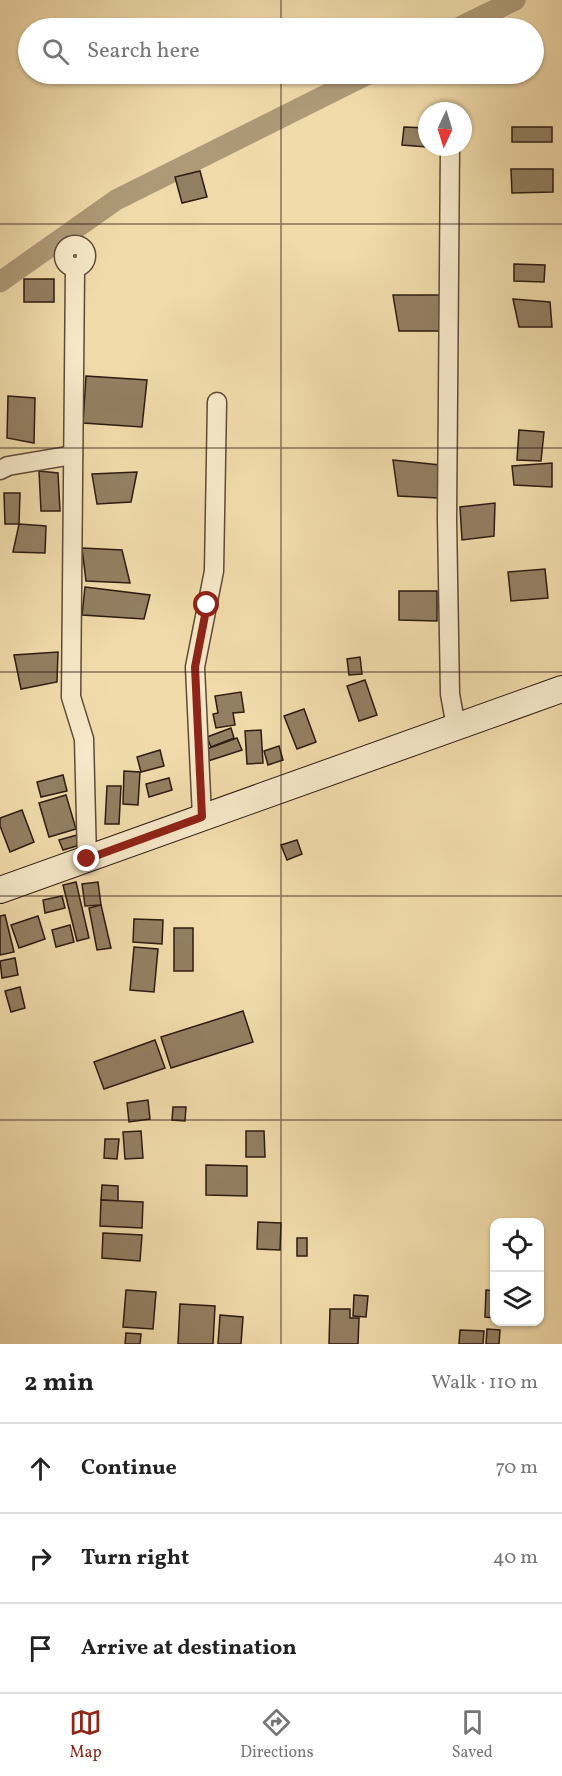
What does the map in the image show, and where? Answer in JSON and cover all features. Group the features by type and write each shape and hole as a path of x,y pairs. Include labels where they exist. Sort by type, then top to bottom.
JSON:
{"main road":[{"path":"0,890 562,689"}],"street":[{"path":"450,156 447,519 450,694 456,727"},
{"path":"75,268 72,697 84,739 87,859"},
{"path":"202,817 195,667 214,571 218,402"},
{"path":"0,470 8,466 73,455"}],"building":[{"path":"404,127 418,128 418,146 402,145"},
{"path":"512,127 552,127 552,142 512,142"},
{"path":"511,169 553,169 553,192 512,193"},
{"path":"200,171 207,197 182,203 175,177"},
{"path":"514,264 545,265 544,282 514,281"},
{"path":"24,279 54,279 54,302 24,302"},
{"path":"393,295 442,295 440,331 399,331"},
{"path":"513,299 550,302 552,327 519,327"},
{"path":"86,376 147,380 142,427 83,423"},
{"path":"8,396 35,398 34,443 7,438"},
{"path":"519,430 544,432 541,461 517,460"},
{"path":"393,460 440,465 439,498 398,496"},
{"path":"552,463 552,487 514,485 512,466"},
{"path":"39,471 58,473 60,511 41,511"},
{"path":"137,472 131,502 97,504 92,474"},
{"path":"4,493 20,493 19,524 5,524"},
{"path":"495,503 494,536 462,540 460,507"},
{"path":"19,524 46,526 45,553 13,552"},
{"path":"82,548 122,550 130,583 86,581"},
{"path":"545,569 548,598 511,601 508,572"},
{"path":"85,587 150,595 144,619 82,615"},
{"path":"399,591 437,591 437,621 399,620"},
{"path":"58,652 57,682 21,689 14,655"},
{"path":"360,657 362,674 349,675 347,659"},
{"path":"365,680 377,715 359,721 347,686"},
{"path":"241,692 244,712 233,713 235,725 216,728 213,714 218,713 215,696"},
{"path":"304,709 316,742 297,749 284,716"},
{"path":"231,728 234,738 211,747 207,737"},
{"path":"261,730 263,763 247,764 245,731"},
{"path":"237,738 242,750 208,761 204,750"},
{"path":"279,746 283,760 268,765 264,751"},
{"path":"160,750 164,766 141,772 137,757"},
{"path":"124,771 140,772 138,805 123,804"},
{"path":"63,775 67,791 41,797 37,782"},
{"path":"169,778 172,790 149,797 146,784"},
{"path":"107,786 121,786 119,824 105,824"},
{"path":"66,795 76,829 49,837 39,803"},
{"path":"22,810 34,842 10,852 0,826 0,818"},
{"path":"77,835 80,845 63,850 59,840"},
{"path":"297,840 302,854 287,860 281,845"},
{"path":"76,882 89,938 77,941 63,885"},
{"path":"98,882 101,905 85,906 82,884"},
{"path":"62,896 65,908 45,913 43,900"},
{"path":"101,905 111,948 97,950 89,908"},
{"path":"5,915 14,952 0,955 0,916"},
{"path":"38,916 45,939 19,948 11,925"},
{"path":"134,919 163,920 162,944 133,942"},
{"path":"70,925 74,942 56,947 52,930"},
{"path":"174,928 193,928 193,971 174,971"},
{"path":"134,947 158,949 154,992 130,990"},
{"path":"15,958 18,975 2,978 0,961"},
{"path":"20,987 25,1008 11,1012 5,991"},
{"path":"243,1011 253,1042 171,1068 161,1037"},
{"path":"155,1040 165,1068 104,1089 94,1062"},
{"path":"148,1100 150,1119 129,1122 127,1103"},
{"path":"173,1107 186,1107 185,1121 172,1120"},
{"path":"141,1131 143,1158 125,1159 123,1132"},
{"path":"246,1131 264,1131 265,1157 246,1157"},
{"path":"105,1139 119,1139 117,1159 104,1158"},
{"path":"206,1165 247,1166 247,1196 206,1195"},
{"path":"102,1185 118,1186 118,1201 101,1200"},
{"path":"101,1200 143,1202 142,1228 100,1226"},
{"path":"258,1222 281,1223 280,1250 257,1249"},
{"path":"103,1233 142,1235 140,1261 102,1258"},
{"path":"297,1238 307,1238 307,1256 297,1256"},
{"path":"126,1290 156,1292 153,1329 123,1327"},
{"path":"486,1290 490,1290 490,1318 485,1317"},
{"path":"354,1295 368,1296 366,1317 353,1316"},
{"path":"180,1304 215,1306 213,1344 178,1344"},
{"path":"330,1309 350,1309 350,1318 359,1318 358,1344 329,1344"},
{"path":"220,1315 243,1317 241,1344 218,1344"},
{"path":"487,1329 500,1330 499,1344 486,1344"},
{"path":"460,1330 484,1331 483,1344 459,1344"},
{"path":"126,1333 141,1334 140,1344 125,1344"}],"waterway":[{"path":"478,18 515,0"},
{"path":"0,282 116,200 348,84"}],"route":[{"path":"87,859 202,817 195,667 207,605"}]}
